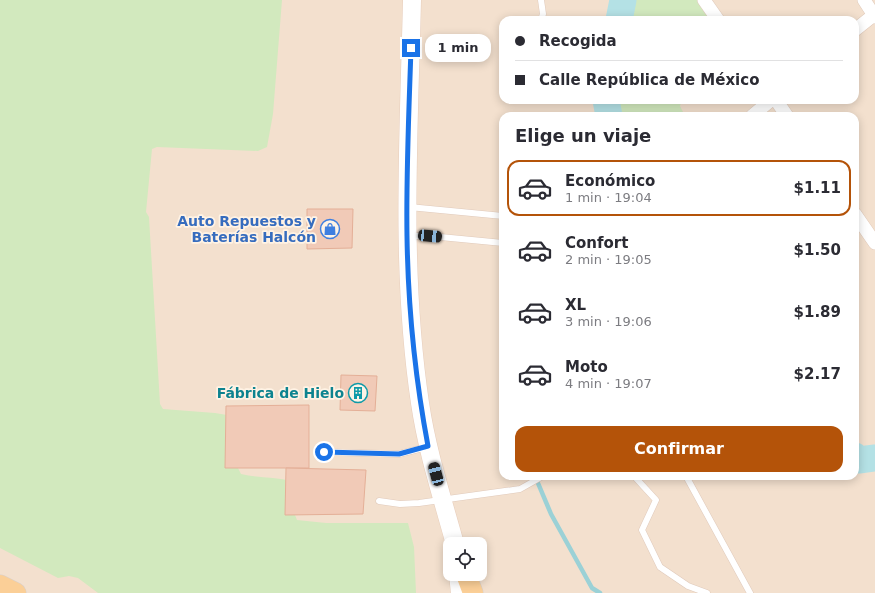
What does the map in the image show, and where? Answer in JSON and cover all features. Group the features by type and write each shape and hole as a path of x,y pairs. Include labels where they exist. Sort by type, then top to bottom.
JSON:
{"main road":[{"path":"412,0 407,206 411,324 420,402 428,446 453,537"},
{"path":"459,581 460,593"},
{"path":"469,581 473,593"},
{"path":"0,585 16,593"}],"street":[{"path":"704,0 715,16"},
{"path":"859,27 874,15 864,0"},
{"path":"757,112 766,104"},
{"path":"859,220 875,243"}],"lane":[{"path":"540,0 542,16"},
{"path":"407,206 499,216"},
{"path":"407,236 430,236 499,243"},
{"path":"324,452 399,454 428,446"},
{"path":"379,501 400,504 443,501 520,489 536,480"},
{"path":"638,480 656,500 642,530 660,567 688,586 707,593"},
{"path":"688,480 750,593"}],"shaded area":[{"path":"0,0 875,0 875,593 0,593"}],"green space":[{"path":"0,0 282,0 273,114 267,147 258,151 157,147 152,149 146,212 149,217 160,404 163,409 233,416 237,466 241,474 292,481 295,515 297,520 326,523 408,523 414,547 416,593 98,593 78,578 69,576 58,578 0,548"},
{"path":"623,0 706,0 714,16 621,16"},
{"path":"606,104 681,104 683,112 609,112"}],"building":[{"name":"Auto Repuestos y Baterías Halcón","path":"307,209 353,209 352,248 307,249"},
{"name":"Fábrica de Hielo","path":"341,375 377,376 375,411 340,410"},
{"path":"309,405 309,468 225,468 226,406"},
{"path":"286,468 366,470 363,514 285,515"}],"waterway":[{"path":"620,16 623,0"},
{"path":"607,104 608,112"},
{"path":"859,460 875,458"},
{"path":"537,480 551,514 592,588 600,593"}],"place":[{"name":"Auto Repuestos y Baterías Halcón","path":"330,229"},
{"name":"Fábrica de Hielo","path":"358,393"}],"route":[{"path":"324,452 399,454 428,446 420,402 411,324 407,236 411,48"}]}
